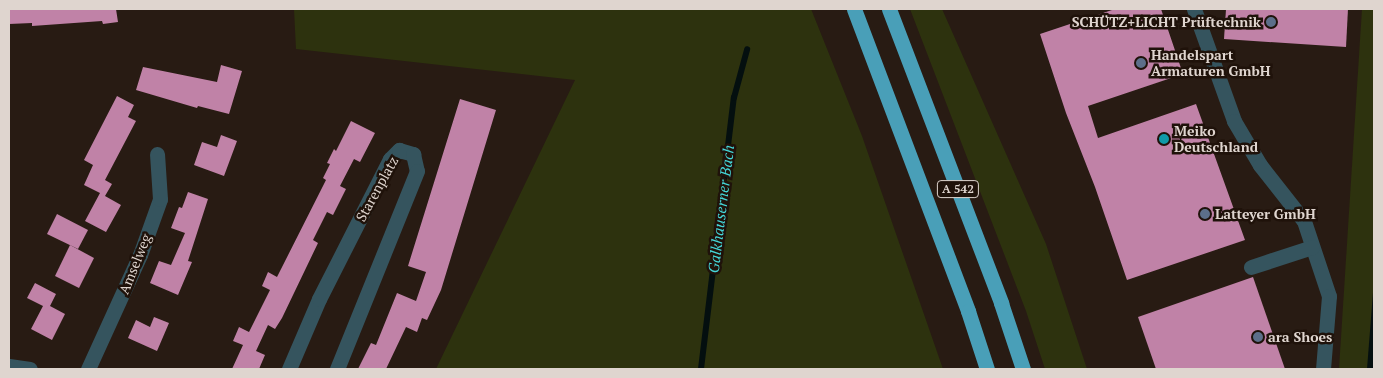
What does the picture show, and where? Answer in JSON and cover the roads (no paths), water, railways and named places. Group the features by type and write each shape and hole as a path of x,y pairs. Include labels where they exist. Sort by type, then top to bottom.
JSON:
{"highway":[{"name":"A 542","path":"854,9 965,302 987,369"},
{"name":"A 542","path":"890,9 1001,303 1023,369"}],"street":[{"path":"1194,9 1234,121 1260,165 1304,221 1329,296 1323,369"},
{"name":"Starenplatz","path":"289,369 319,299 390,159 399,150 413,154 417,170 337,369"},
{"name":"Amselweg","path":"88,369 132,273 160,199 157,154"},
{"path":"1252,267 1312,246"},
{"path":"9,366 30,369"}],"waterway":[{"name":"Galkhauserner Bach","path":"701,369 734,98 747,50"}],"place":[{"name":"SCHÜTZ+LICHT Prüftechnik","path":"1271,22"},
{"name":"Handelspart Armaturen GmbH","path":"1141,63"},
{"name":"Meiko Deutschland","path":"1164,139"},
{"name":"Latteyer GmbH","path":"1205,214"},
{"name":"ara Shoes","path":"1258,337"}]}
